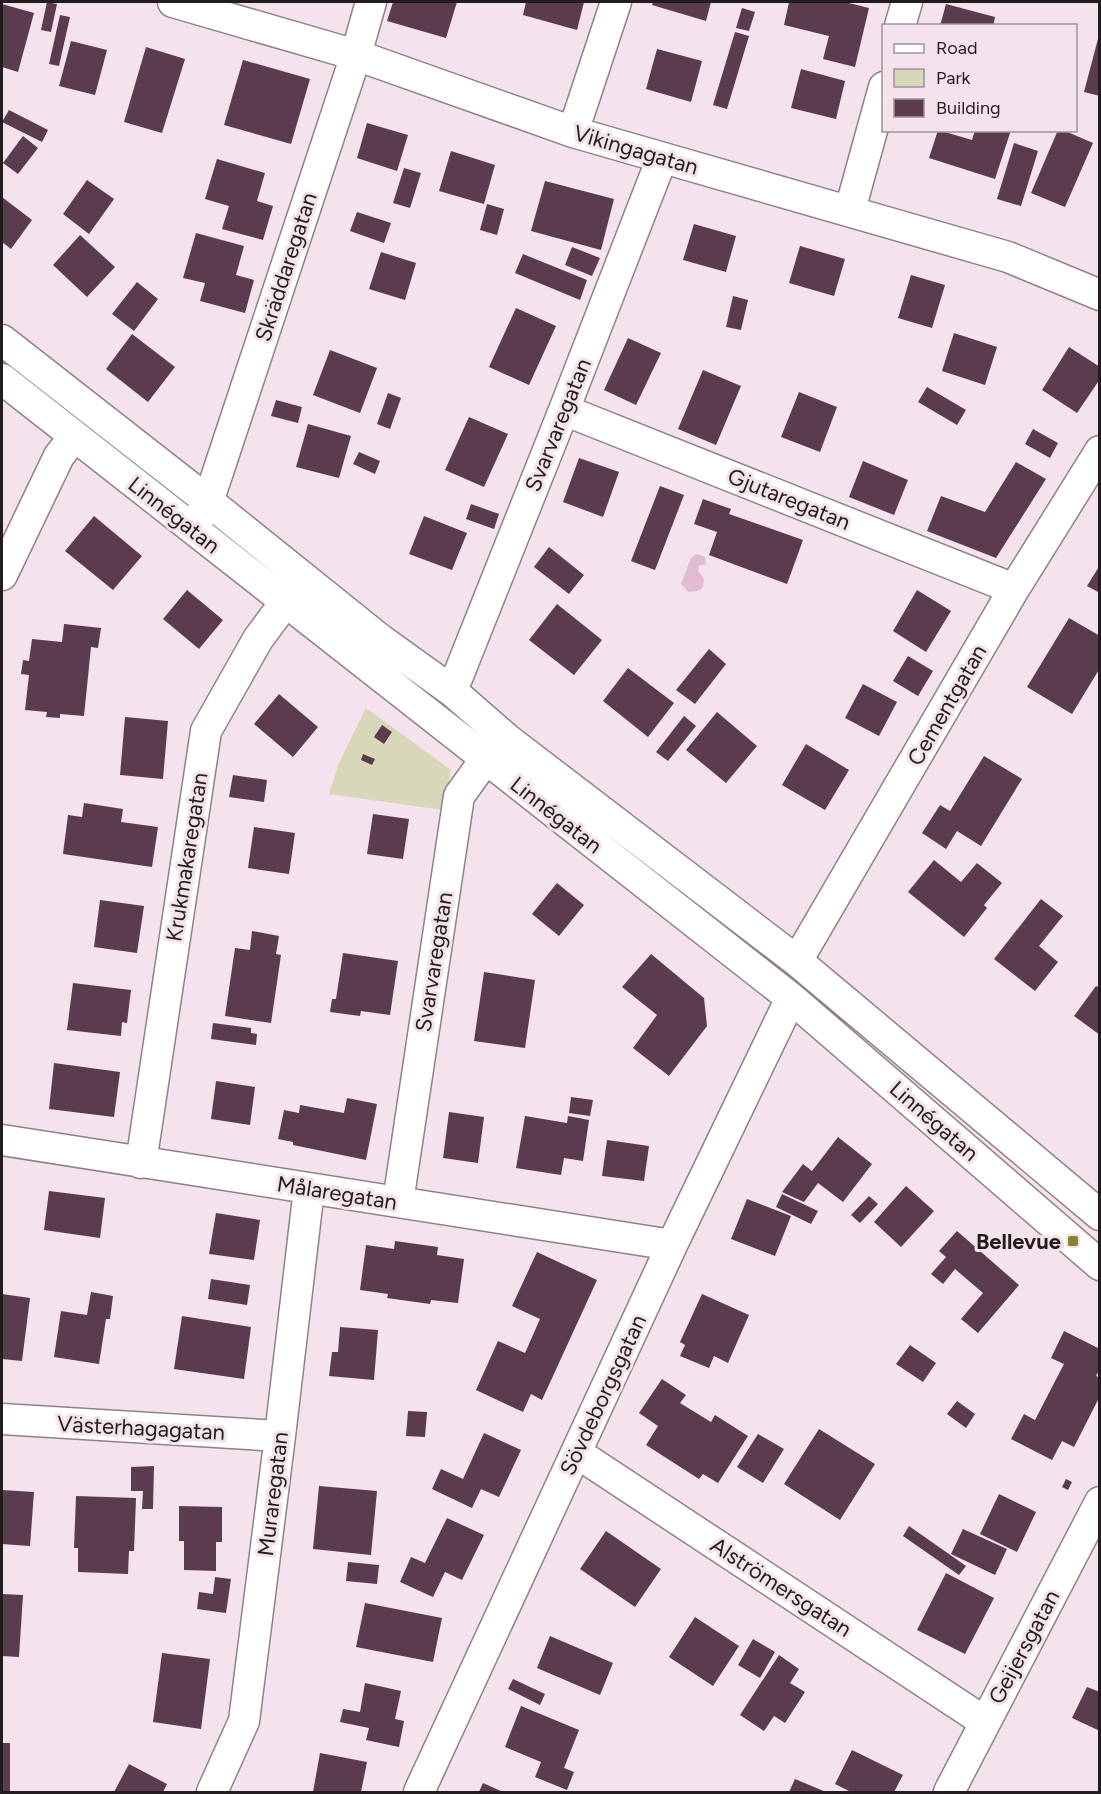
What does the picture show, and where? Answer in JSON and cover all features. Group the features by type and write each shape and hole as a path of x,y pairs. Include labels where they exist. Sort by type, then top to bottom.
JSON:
{"street":[{"name":"Vikingagatan","path":"173,2 356,55 573,132 1008,257 1100,295"},
{"name":"Skräddaregatan","path":"193,529 208,501 356,55 371,2"},
{"path":"573,132 616,2"},
{"path":"901,24 907,2"},
{"path":"849,210 882,94"},
{"name":"Svarvaregatan","path":"452,691 662,158"},
{"name":"Linnégatan","path":"2,340 381,640 452,691 507,739 797,961 1100,1215"},
{"name":"Linnégatan","path":"2,380 791,998 1100,1266"},
{"name":"Gjutaregatan","path":"564,410 1014,589"},
{"path":"2,575 59,456 74,437"},
{"name":"Cementgatan","path":"797,961 1014,589 1100,451"},
{"name":"Krukmakaregatan","path":"141,1163 206,731 258,639 303,577"},
{"name":"Svarvaregatan","path":"398,1202 459,796 485,760 507,739"},
{"name":"Sövdeborgsgatan","path":"418,1792 672,1245 791,998"},
{"name":"Målaregatan","path":"2,1140 672,1245"},
{"name":"Muraregatan","path":"212,1792 244,1721 309,1189"},
{"name":"Västerhagagatan","path":"2,1419 280,1436"},
{"name":"Alströmersgatan","path":"577,1453 985,1722"},
{"name":"Geijersgatan","path":"949,1792 1100,1502"}],"green space":[{"path":"366,708 451,770 443,810 329,794 339,763"}],"shaded area":[{"path":"697,554 705,557 706,564 699,566 698,571 704,579 703,587 698,591 688,592 681,584 691,558"}],"building":[{"path":"47,2 57,4 51,32 41,30"},
{"path":"393,2 457,2 446,38 387,21"},
{"path":"526,2 584,2 577,30 523,15"},
{"path":"653,2 711,2 706,21 652,5"},
{"path":"789,2 845,2 869,8 855,67 823,59 829,36 784,25"},
{"path":"2,4 34,13 18,72 2,67"},
{"path":"946,4 995,17 993,24 941,24"},
{"path":"742,8 755,12 749,31 736,28"},
{"path":"60,15 70,17 59,66 49,64"},
{"path":"735,32 749,36 727,109 713,105"},
{"path":"1100,35 1100,96 1084,92"},
{"path":"71,41 107,50 95,95 59,86"},
{"path":"146,47 185,59 162,133 124,122"},
{"path":"657,49 702,61 691,102 646,89"},
{"path":"243,60 310,79 291,144 224,125"},
{"path":"801,69 845,81 836,119 791,108"},
{"path":"9,110 48,130 42,142 2,122"},
{"path":"367,123 408,135 397,171 357,158"},
{"path":"937,132 972,140 974,132 1010,132 995,179 929,158"},
{"path":"1057,132 1068,132 1093,143 1065,207 1031,193"},
{"path":"23,136 38,148 18,174 3,163"},
{"path":"1014,143 1038,151 1021,206 997,199"},
{"path":"451,151 495,165 484,204 439,191"},
{"path":"217,159 265,173 257,201 273,206 263,240 222,229 229,206 205,199"},
{"path":"404,168 421,173 410,208 393,203"},
{"path":"87,180 114,199 89,234 63,214"},
{"path":"545,181 614,199 601,250 531,231"},
{"path":"2,197 32,220 11,249 2,242"},
{"path":"487,204 504,209 497,235 480,230"},
{"path":"357,212 391,223 384,243 350,231"},
{"path":"694,224 736,236 726,272 683,260"},
{"path":"196,233 244,246 236,275 254,280 245,313 200,301 205,283 183,278"},
{"path":"80,235 115,267 87,297 53,265"},
{"path":"800,246 845,259 834,296 789,283"},
{"path":"572,247 600,258 592,276 565,265"},
{"path":"381,252 416,263 405,300 369,289"},
{"path":"523,254 587,280 580,300 515,273"},
{"path":"911,275 945,285 932,328 898,318"},
{"path":"137,282 158,299 134,331 112,314"},
{"path":"733,296 748,300 741,330 726,327"},
{"path":"516,308 556,326 529,385 489,367"},
{"path":"954,333 997,347 985,385 942,371"},
{"path":"132,334 175,367 148,402 106,369"},
{"path":"628,338 661,353 636,405 604,390"},
{"path":"1069,347 1100,367 1100,379 1077,413 1042,390"},
{"path":"330,350 377,368 360,413 313,395"},
{"path":"703,370 741,386 716,445 678,429"},
{"path":"927,387 966,410 957,425 918,402"},
{"path":"799,392 837,407 820,452 781,437"},
{"path":"388,393 401,398 390,429 377,424"},
{"path":"276,400 302,407 298,423 271,416"},
{"path":"469,417 508,434 484,487 445,470"},
{"path":"308,424 351,436 339,478 296,467"},
{"path":"1033,429 1058,443 1050,458 1025,444"},
{"path":"359,452 380,461 375,474 353,464"},
{"path":"579,458 619,472 603,517 563,502"},
{"path":"863,461 908,480 894,515 849,497"},
{"path":"1016,462 1046,479 996,558 927,531 941,496 985,512"},
{"path":"660,486 684,495 655,570 631,561"},
{"path":"703,499 731,509 729,514 803,540 787,584 709,555 717,532 694,524"},
{"path":"471,504 499,514 494,529 466,519"},
{"path":"94,516 142,556 113,590 65,551"},
{"path":"424,516 467,533 452,570 409,554"},
{"path":"549,547 584,575 569,594 534,567"},
{"path":"1100,565 1100,593 1087,586"},
{"path":"187,590 223,620 199,649 163,619"},
{"path":"917,590 951,611 926,652 893,631"},
{"path":"557,604 602,640 574,675 529,640"},
{"path":"1069,618 1100,636 1100,668 1072,714 1027,687"},
{"path":"64,624 101,628 98,648 91,647 84,716 60,714 60,718 46,717 47,712 25,710 29,675 21,674 23,660 29,661 32,639 62,642"},
{"path":"709,649 726,664 695,704 676,690"},
{"path":"908,656 933,671 918,696 893,681"},
{"path":"628,668 674,703 648,737 603,701"},
{"path":"863,684 897,702 879,736 845,718"},
{"path":"279,694 318,727 293,757 254,724"},
{"path":"717,712 757,746 726,783 686,750"},
{"path":"684,716 696,726 668,761 656,752"},
{"path":"125,717 168,721 163,779 120,775"},
{"path":"382,725 392,732 384,744 374,737"},
{"path":"806,744 849,770 825,810 782,785"},
{"path":"363,754 375,759 372,765 361,760"},
{"path":"984,756 1022,779 981,846 957,831 946,849 922,833 940,805 950,811"},
{"path":"233,775 267,780 264,802 229,797"},
{"path":"84,803 123,809 121,822 158,827 152,867 63,854 68,815 82,817"},
{"path":"373,814 409,819 403,859 367,854"},
{"path":"254,827 295,833 289,874 248,868"},
{"path":"934,860 961,882 977,863 1002,883 984,905 987,908 964,937 908,892"},
{"path":"557,883 584,905 559,936 532,914"},
{"path":"1041,899 1063,916 1039,946 1058,962 1035,991 994,959"},
{"path":"100,900 144,906 137,953 94,947"},
{"path":"252,931 279,936 276,954 281,955 271,1023 225,1016 235,948 250,950"},
{"path":"343,953 398,961 390,1015 361,1011 360,1016 330,1012 332,999 336,999"},
{"path":"651,954 704,998 707,1026 669,1076 633,1048 657,1015 622,987"},
{"path":"484,972 535,980 525,1048 474,1041"},
{"path":"73,983 131,990 127,1023 122,1022 121,1036 67,1030"},
{"path":"1096,986 1100,988 1100,1035 1074,1016"},
{"path":"213,1023 251,1028 251,1033 257,1034 256,1045 211,1039"},
{"path":"54,1063 120,1072 114,1117 49,1109"},
{"path":"216,1081 255,1087 250,1125 211,1119"},
{"path":"571,1097 593,1100 590,1116 569,1113"},
{"path":"347,1098 377,1104 366,1160 293,1145 293,1142 278,1139 284,1110 299,1113 300,1105 344,1113"},
{"path":"449,1112 484,1117 478,1163 443,1158"},
{"path":"525,1116 567,1123 568,1116 589,1120 583,1161 564,1158 561,1175 516,1168"},
{"path":"838,1137 872,1164 843,1202 818,1183 804,1202 782,1192 803,1164 812,1171"},
{"path":"607,1140 649,1146 644,1181 602,1176"},
{"path":"906,1186 934,1211 901,1247 874,1222"},
{"path":"49,1191 105,1198 100,1238 44,1230"},
{"path":"782,1194 818,1211 811,1224 776,1207"},
{"path":"869,1196 878,1204 860,1223 851,1215"},
{"path":"747,1199 791,1216 775,1256 731,1239"},
{"path":"216,1213 260,1220 254,1260 209,1254"},
{"path":"957,1231 1019,1285 978,1333 961,1319 983,1293 955,1269 943,1284 931,1274 946,1257 939,1251"},
{"path":"395,1241 438,1247 437,1255 464,1259 458,1303 431,1300 430,1304 387,1298 388,1294 360,1290 366,1245 394,1249"},
{"path":"537,1252 597,1280 542,1400 531,1394 523,1412 476,1390 498,1341 525,1353 540,1319 512,1306"},
{"path":"211,1279 250,1285 247,1305 208,1299"},
{"path":"91,1292 113,1296 110,1319 106,1319 99,1364 54,1357 61,1311 87,1315"},
{"path":"2,1294 30,1298 22,1361 2,1359"},
{"path":"702,1294 749,1315 728,1363 714,1356 709,1368 680,1356 685,1345 680,1342"},
{"path":"182,1316 251,1327 244,1379 174,1369"},
{"path":"340,1327 378,1330 374,1380 329,1376 332,1352 338,1352"},
{"path":"1064,1331 1100,1349 1100,1369 1096,1376 1100,1378 1100,1396 1074,1447 1062,1441 1052,1460 1011,1439 1024,1414 1035,1420 1064,1364 1051,1358"},
{"path":"910,1345 936,1363 923,1382 896,1364"},
{"path":"662,1379 686,1395 680,1403 711,1422 715,1415 748,1436 718,1483 703,1474 699,1479 646,1445 658,1426 639,1413"},
{"path":"957,1401 975,1414 966,1428 947,1414"},
{"path":"408,1411 427,1412 425,1437 406,1436"},
{"path":"819,1429 875,1464 840,1520 784,1484"},
{"path":"484,1433 521,1450 499,1497 481,1489 472,1508 432,1489 441,1469 463,1479"},
{"path":"758,1434 784,1449 763,1483 737,1467"},
{"path":"154,1466 153,1509 142,1509 143,1491 131,1491 131,1467"},
{"path":"1066,1479 1072,1482 1068,1490 1062,1487"},
{"path":"319,1486 377,1491 371,1555 313,1549"},
{"path":"2,1490 34,1492 30,1546 2,1544"},
{"path":"999,1494 1036,1512 1017,1552 980,1534"},
{"path":"76,1496 136,1498 134,1551 129,1551 128,1574 78,1572 78,1548 74,1548"},
{"path":"179,1506 222,1507 222,1542 216,1542 216,1571 184,1570 184,1541 179,1541"},
{"path":"447,1518 484,1535 462,1580 445,1572 433,1597 400,1582 411,1557 425,1563"},
{"path":"909,1526 966,1566 959,1575 903,1536"},
{"path":"963,1529 1007,1549 995,1575 951,1554"},
{"path":"606,1531 661,1569 635,1607 580,1569"},
{"path":"348,1562 379,1565 377,1584 346,1581"},
{"path":"946,1573 994,1598 965,1654 917,1630"},
{"path":"215,1577 231,1579 226,1613 197,1609 199,1592 213,1594"},
{"path":"2,1594 23,1595 19,1657 2,1656"},
{"path":"365,1603 442,1618 433,1662 356,1647"},
{"path":"695,1617 739,1646 713,1686 669,1657"},
{"path":"550,1636 613,1663 600,1695 537,1668"},
{"path":"753,1639 775,1652 760,1678 738,1665"},
{"path":"162,1653 210,1659 201,1729 153,1722"},
{"path":"779,1655 799,1669 790,1683 805,1692 785,1723 774,1716 764,1731 740,1715"},
{"path":"513,1679 545,1694 540,1705 508,1689"},
{"path":"365,1683 401,1691 395,1719 404,1721 399,1747 366,1740 369,1728 340,1722 343,1709 360,1712"},
{"path":"1087,1687 1100,1692 1100,1731 1072,1718"},
{"path":"521,1706 579,1730 564,1768 574,1772 567,1790 535,1777 541,1762 505,1747"},
{"path":"2,1743 10,1743 10,1792 2,1792"},
{"path":"852,1750 903,1775 894,1792 851,1792 835,1784"},
{"path":"320,1753 367,1762 361,1792 313,1792"},
{"path":"129,1764 167,1784 163,1792 114,1792"},
{"path":"795,1779 826,1792 789,1792"},
{"path":"483,1783 503,1792 479,1792"}],"place":[{"name":"Bellevue","path":"1073,1241"}]}
